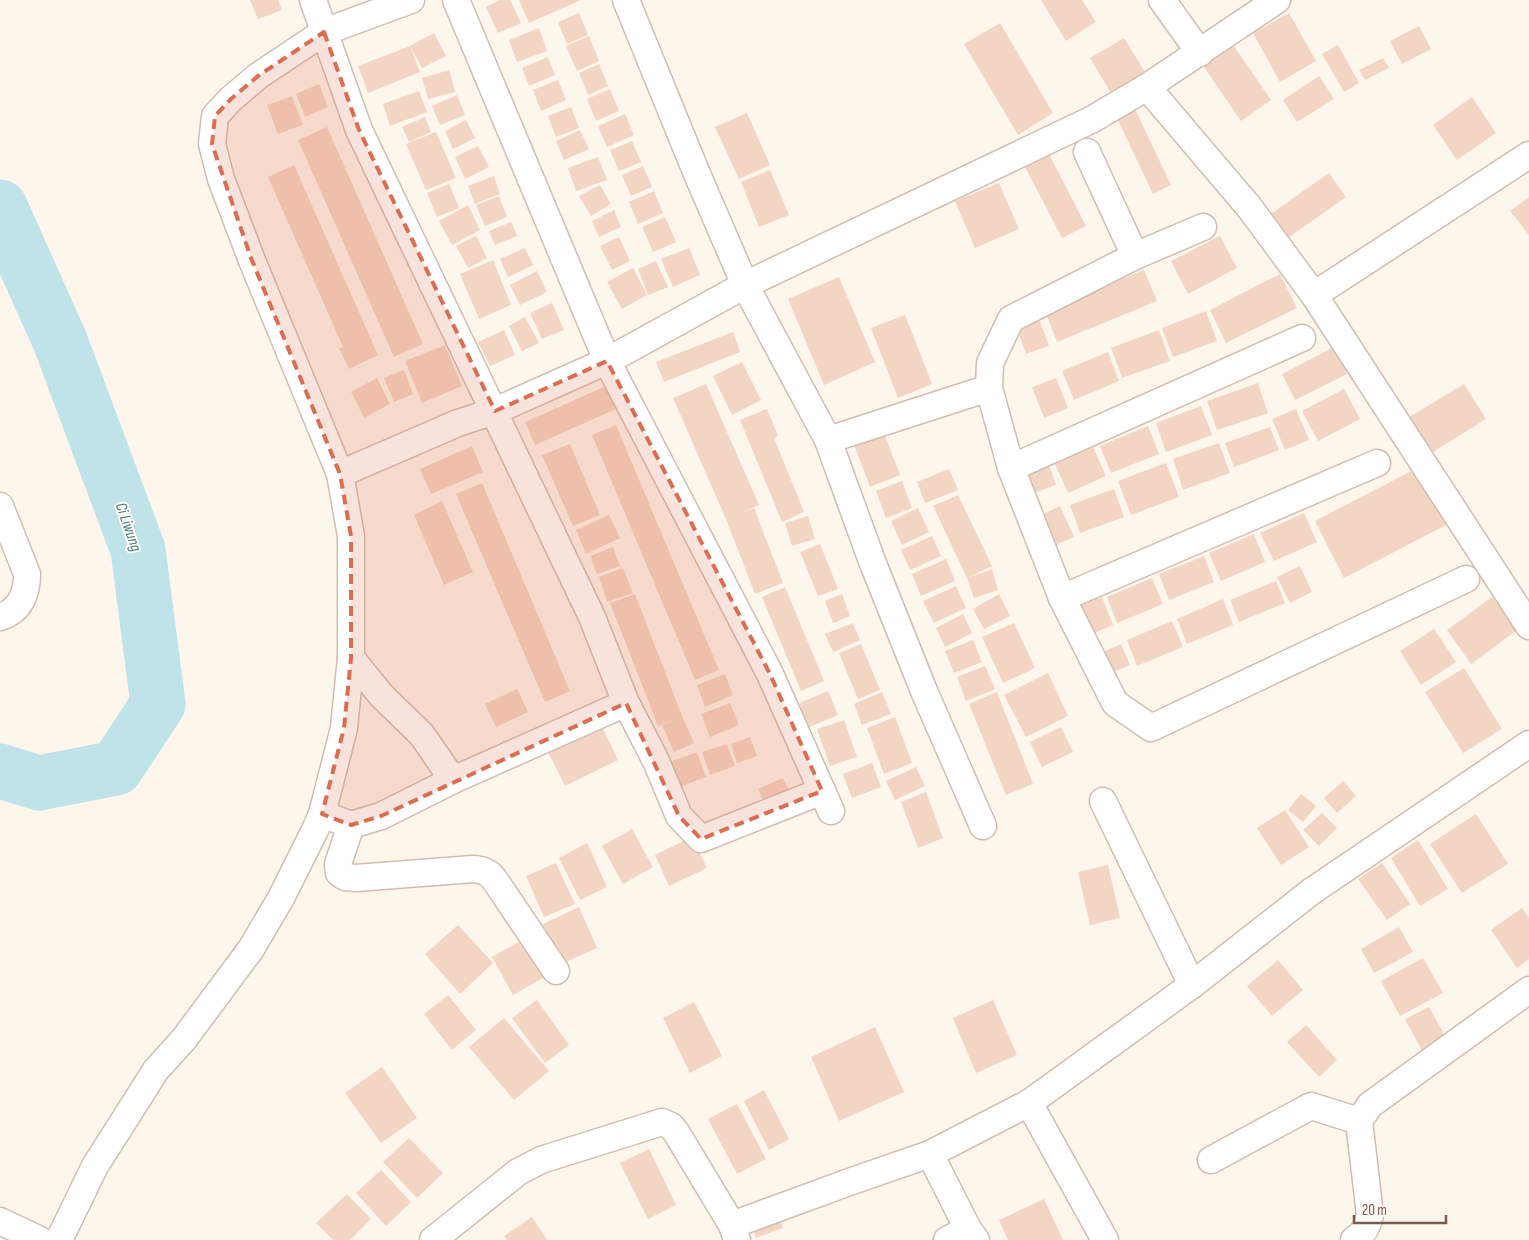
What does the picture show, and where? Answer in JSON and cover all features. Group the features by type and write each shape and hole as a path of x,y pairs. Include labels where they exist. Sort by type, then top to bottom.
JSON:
{"street":[{"path":"313,0 359,130 592,617 626,703 656,760 679,816 700,839 827,801 770,674 607,361 456,0"},
{"path":"59,1240 95,1166 156,1070 184,1039 251,949 281,898 316,830 322,814 344,728 351,658 351,536 340,474 251,258 221,179 212,144 215,116 231,99 258,76 324,32 411,0"},
{"path":"626,0 697,174 746,285 828,440 924,691 983,826"},
{"path":"1162,0 1200,53"},
{"path":"340,474 458,423 495,411 607,361 746,285 1091,120 1200,53 1277,0"},
{"path":"1146,87 1249,208 1314,295 1529,626"},
{"path":"1087,152 1134,256"},
{"path":"1314,295 1529,155"},
{"path":"1203,227 1134,256 1011,319 990,364 989,388 1011,468 1062,598 1114,703 1151,728 1466,580"},
{"path":"1011,468 1302,338"},
{"path":"828,440 989,388"},
{"path":"1062,598 1377,463"},
{"path":"0,506 27,574 24,594 16,609 10,614 0,617"},
{"path":"351,658 381,695 422,735 453,780"},
{"path":"322,814 351,825 381,816 453,780 626,703"},
{"path":"433,1240 518,1172 541,1160 662,1122 671,1126 676,1132 734,1232 852,1181 930,1154 1029,1103 1192,985 1312,891 1529,744"},
{"path":"1103,801 1192,985"},
{"path":"351,825 338,864 339,873 345,878 473,869 490,873 556,971"},
{"path":"1354,1240 1363,1233 1368,1225 1370,1215 1359,1120 1370,1105 1529,990"},
{"path":"1029,1103 1105,1240"},
{"path":"1211,1160 1311,1106 1359,1120"},
{"path":"930,1154 964,1236"},
{"path":"0,1221 40,1240"}],"highlighted area":[{"path":"324,32 359,130 495,411 607,361 770,674 822,791 701,839 679,816 626,703 381,816 351,825 322,814 344,728 351,658 351,536 340,474 251,258 212,144 215,116 231,99 258,76"}],"building":[{"path":"250,0 278,0 282,10 258,19"},
{"path":"500,0 510,0 521,23 498,33 486,7"},
{"path":"519,0 581,0 529,23"},
{"path":"1041,0 1082,0 1096,22 1066,41"},
{"path":"579,13 588,35 567,44 558,22"},
{"path":"1289,13 1316,61 1280,82 1253,33"},
{"path":"1000,23 1053,113 1018,135 964,44"},
{"path":"1419,26 1431,49 1402,64 1390,41"},
{"path":"539,28 547,51 517,62 509,40"},
{"path":"434,33 446,56 422,68 410,46"},
{"path":"589,36 599,61 577,71 566,46"},
{"path":"1124,38 1145,72 1111,93 1090,58"},
{"path":"1338,45 1359,83 1344,92 1322,54"},
{"path":"410,46 420,72 368,93 358,66"},
{"path":"1234,46 1271,100 1241,121 1204,67"},
{"path":"548,57 555,75 529,86 522,68"},
{"path":"1383,58 1389,68 1365,80 1359,70"},
{"path":"599,64 608,86 588,95 579,73"},
{"path":"449,70 455,92 428,99 422,78"},
{"path":"1319,76 1334,99 1297,122 1283,100"},
{"path":"558,80 566,100 541,111 533,90"},
{"path":"319,84 328,107 305,117 296,94"},
{"path":"610,89 619,111 596,121 587,99"},
{"path":"419,91 427,112 390,126 383,104"},
{"path":"457,95 465,115 440,125 432,106"},
{"path":"292,96 303,125 278,134 267,105"},
{"path":"1472,97 1496,133 1457,160 1433,125"},
{"path":"571,107 579,128 556,137 548,116"},
{"path":"1134,107 1171,185 1153,194 1116,116"},
{"path":"747,113 770,165 739,179 715,127"},
{"path":"625,114 634,135 607,147 598,126"},
{"path":"425,117 431,132 409,142 402,127"},
{"path":"466,120 475,138 453,149 445,131"},
{"path":"327,127 423,344 394,357 298,140"},
{"path":"580,130 589,149 564,160 556,141"},
{"path":"436,132 456,178 426,190 406,144"},
{"path":"632,141 641,162 619,171 610,150"},
{"path":"478,146 489,167 465,179 455,157"},
{"path":"1048,152 1086,226 1062,238 1024,165"},
{"path":"598,157 607,180 576,191 568,168"},
{"path":"294,165 378,355 349,369 339,348 343,347 268,177"},
{"path":"643,166 652,187 631,196 622,175"},
{"path":"770,170 789,215 759,227 741,182"},
{"path":"1329,173 1346,197 1285,240 1268,216"},
{"path":"494,176 500,194 475,204 468,186"},
{"path":"999,183 1019,229 975,248 955,201"},
{"path":"449,184 459,208 437,217 427,193"},
{"path":"600,185 611,204 591,216 579,196"},
{"path":"654,191 663,213 638,224 629,202"},
{"path":"499,196 507,217 485,226 476,205"},
{"path":"1529,197 1529,235 1510,211"},
{"path":"468,205 480,230 452,245 439,221"},
{"path":"614,210 621,227 599,237 592,221"},
{"path":"665,217 676,242 653,252 642,227"},
{"path":"511,222 517,236 495,245 489,231"},
{"path":"476,236 487,258 468,268 456,246"},
{"path":"1220,236 1237,268 1188,294 1171,261"},
{"path":"619,237 630,261 612,270 600,246"},
{"path":"525,248 533,265 508,277 500,259"},
{"path":"689,248 700,275 673,287 661,259"},
{"path":"493,260 511,305 479,319 460,274"},
{"path":"656,261 668,287 648,295 638,269"},
{"path":"633,268 647,295 622,309 607,282"},
{"path":"1144,270 1157,301 1057,342 1045,311"},
{"path":"537,271 547,292 520,305 510,285"},
{"path":"1280,274 1297,308 1226,343 1210,310"},
{"path":"839,277 875,362 824,385 788,299"},
{"path":"552,303 564,330 542,339 530,313"},
{"path":"1206,311 1217,341 1173,357 1162,328"},
{"path":"1037,313 1049,346 1026,354 1014,321"},
{"path":"905,315 932,384 898,398 871,328"},
{"path":"525,317 539,343 522,351 509,326"},
{"path":"504,330 515,355 490,366 478,342"},
{"path":"1159,330 1170,361 1122,378 1111,348"},
{"path":"733,332 740,352 664,382 656,362"},
{"path":"445,345 462,386 422,403 405,361"},
{"path":"1334,347 1347,374 1295,400 1282,374"},
{"path":"1108,352 1119,381 1074,400 1062,371"},
{"path":"742,362 761,400 732,415 713,376"},
{"path":"404,370 413,394 394,402 384,378"},
{"path":"377,378 390,404 364,418 351,392"},
{"path":"1056,378 1068,408 1044,418 1032,387"},
{"path":"1258,383 1268,413 1217,430 1207,401"},
{"path":"706,384 759,505 738,514 754,508 783,583 755,594 726,519 673,398"},
{"path":"1464,384 1486,419 1428,455 1406,419"},
{"path":"606,386 616,409 535,445 525,422"},
{"path":"1344,389 1360,419 1318,441 1302,411"},
{"path":"1201,406 1212,435 1166,452 1156,423"},
{"path":"767,409 778,436 774,438 804,512 782,522 740,420"},
{"path":"1296,409 1309,440 1285,450 1272,419"},
{"path":"616,425 719,670 695,680 592,435"},
{"path":"1148,426 1159,454 1111,473 1100,446"},
{"path":"1270,427 1279,450 1234,467 1225,443"},
{"path":"883,430 900,475 870,487 853,442"},
{"path":"1219,443 1230,473 1183,490 1173,459"},
{"path":"570,444 600,515 573,526 542,455"},
{"path":"472,446 483,472 431,494 420,469"},
{"path":"1093,447 1106,476 1068,493 1055,464"},
{"path":"1048,462 1056,485 1031,494 1023,471"},
{"path":"1166,463 1179,497 1131,515 1118,481"},
{"path":"1419,467 1448,524 1344,578 1315,521"},
{"path":"949,469 958,490 925,503 917,482"},
{"path":"902,481 912,508 886,518 876,491"},
{"path":"482,483 570,691 545,702 456,494"},
{"path":"1114,489 1124,517 1080,533 1070,505"},
{"path":"958,495 992,566 967,578 933,506"},
{"path":"442,501 473,572 444,585 414,515"},
{"path":"1060,506 1074,537 1051,547 1037,517"},
{"path":"918,508 929,532 902,545 891,521"},
{"path":"1304,513 1317,542 1274,561 1260,533"},
{"path":"609,515 620,538 586,554 576,530"},
{"path":"808,516 815,539 792,546 785,523"},
{"path":"1254,534 1265,562 1221,581 1209,553"},
{"path":"932,536 941,556 910,570 901,550"},
{"path":"820,544 838,589 818,596 800,552"},
{"path":"613,547 620,566 597,574 590,556"},
{"path":"1204,556 1214,582 1169,600 1159,574"},
{"path":"946,559 955,581 921,596 912,574"},
{"path":"1300,566 1312,592 1290,603 1277,577"},
{"path":"623,568 633,593 607,602 599,577"},
{"path":"992,569 998,590 974,598 967,578"},
{"path":"1152,578 1163,604 1117,623 1107,597"},
{"path":"1276,581 1285,603 1239,622 1230,600"},
{"path":"956,586 966,608 934,623 923,601"},
{"path":"785,587 824,681 801,691 762,597"},
{"path":"635,594 694,743 674,752 662,725 673,720 658,726 610,603"},
{"path":"842,594 850,616 833,623 825,601"},
{"path":"999,594 1010,616 984,629 973,609"},
{"path":"1102,597 1113,625 1090,635 1079,606"},
{"path":"1492,597 1517,630 1471,664 1447,630"},
{"path":"1223,599 1233,625 1187,644 1177,619"},
{"path":"963,614 972,633 945,647 936,628"},
{"path":"1172,621 1183,647 1137,666 1127,640"},
{"path":"853,623 860,640 833,652 825,634"},
{"path":"1014,623 1035,668 1003,683 982,637"},
{"path":"1434,629 1456,662 1421,685 1400,651"},
{"path":"973,640 982,662 954,673 945,651"},
{"path":"861,644 880,690 858,699 839,653"},
{"path":"1121,644 1130,665 1106,675 1096,655"},
{"path":"985,666 995,689 966,701 957,677"},
{"path":"1464,668 1502,729 1463,753 1425,692"},
{"path":"1048,673 1068,716 1026,737 1004,695"},
{"path":"725,674 733,695 705,707 697,685"},
{"path":"517,689 528,712 496,727 485,704"},
{"path":"828,691 838,715 809,727 799,703"},
{"path":"882,692 891,714 862,725 854,704"},
{"path":"997,692 1033,784 1006,795 969,704"},
{"path":"730,703 739,725 710,737 701,714"},
{"path":"895,717 912,763 884,774 867,728"},
{"path":"844,720 857,757 830,766 817,729"},
{"path":"600,722 618,760 565,786 546,748"},
{"path":"1061,727 1073,752 1042,767 1030,742"},
{"path":"750,737 757,756 737,763 731,744"},
{"path":"727,744 735,766 710,775 702,752"},
{"path":"697,752 706,777 680,787 672,761"},
{"path":"872,763 881,787 852,798 843,774"},
{"path":"916,767 925,786 895,800 886,781"},
{"path":"783,778 791,794 765,805 758,789"},
{"path":"1343,781 1356,796 1337,813 1324,798"},
{"path":"926,792 943,838 918,848 901,802"},
{"path":"1301,794 1316,806 1303,822 1288,810"},
{"path":"1285,810 1309,847 1281,865 1257,828"},
{"path":"1322,813 1337,828 1319,846 1303,830"},
{"path":"1476,814 1508,864 1462,893 1430,844"},
{"path":"632,829 653,867 623,884 602,846"},
{"path":"692,837 707,868 669,886 655,855"},
{"path":"1418,840 1448,889 1420,906 1391,858"},
{"path":"587,843 607,887 580,900 559,858"},
{"path":"556,863 575,904 544,917 526,876"},
{"path":"1382,863 1410,904 1387,920 1358,879"},
{"path":"1108,865 1120,918 1090,925 1078,872"},
{"path":"579,907 597,948 559,965 541,925"},
{"path":"1522,908 1529,918 1529,959 1517,968 1491,930"},
{"path":"458,925 493,963 460,994 425,954"},
{"path":"1399,927 1413,952 1374,973 1361,949"},
{"path":"530,936 550,974 513,995 492,957"},
{"path":"1423,958 1443,993 1400,1016 1381,981"},
{"path":"1278,960 1303,990 1272,1016 1247,986"},
{"path":"448,995 476,1030 452,1050 424,1014"},
{"path":"537,1000 569,1045 545,1063 512,1018"},
{"path":"993,1000 1017,1055 976,1073 953,1018"},
{"path":"694,1002 722,1056 690,1073 663,1018"},
{"path":"1429,1007 1449,1043 1425,1056 1405,1019"},
{"path":"504,1018 549,1071 514,1100 469,1047"},
{"path":"1306,1025 1337,1060 1319,1077 1287,1042"},
{"path":"875,1027 904,1092 839,1121 811,1057"},
{"path":"382,1067 417,1118 381,1143 345,1093"},
{"path":"764,1090 789,1139 769,1150 744,1101"},
{"path":"737,1104 766,1159 737,1174 708,1119"},
{"path":"409,1138 443,1173 417,1198 383,1162"},
{"path":"649,1149 676,1205 648,1219 620,1163"},
{"path":"381,1170 411,1202 386,1226 356,1193"},
{"path":"347,1194 371,1219 350,1240 333,1240 316,1223"},
{"path":"1044,1199 1063,1240 1008,1240 999,1220"},
{"path":"776,1209 783,1228 756,1238 749,1219"},
{"path":"532,1217 547,1240 507,1240 504,1236"}],"waterway":[{"name":"Ci Liwung","path":"0,207 60,341 138,550 158,704 116,768 39,783 0,771"}]}
